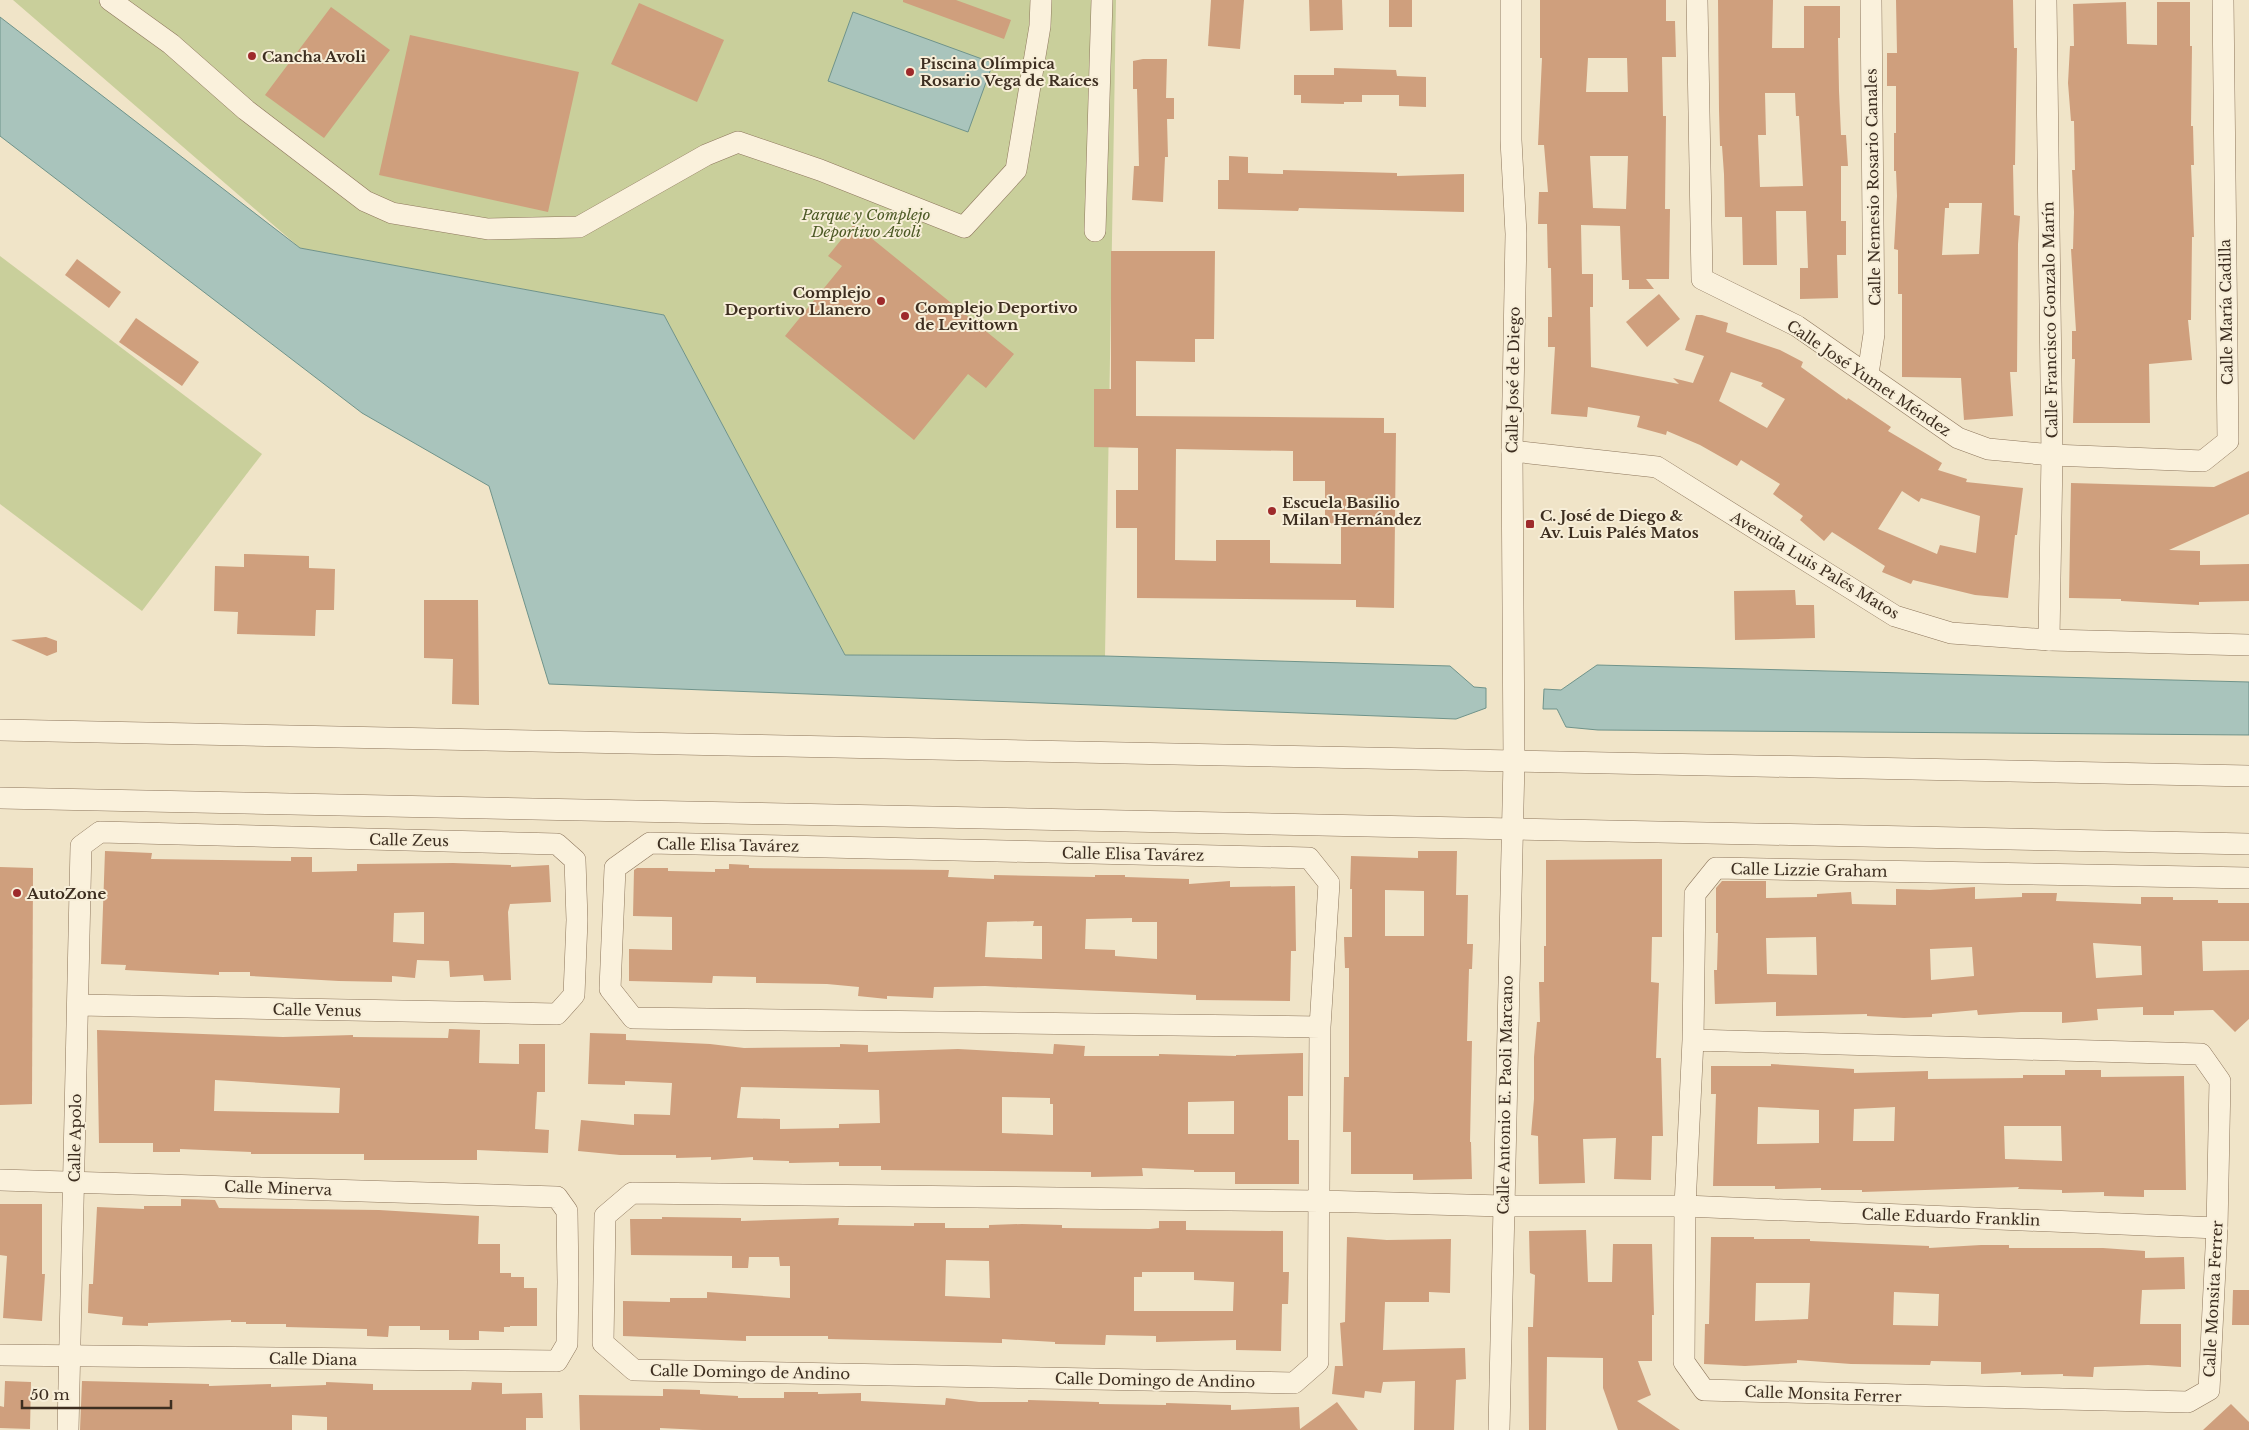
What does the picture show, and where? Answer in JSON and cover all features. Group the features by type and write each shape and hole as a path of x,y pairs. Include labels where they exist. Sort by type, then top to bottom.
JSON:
{"street":[{"path":"110,0 171,44 246,110 365,201 392,213 488,229 580,227 706,155 738,142 820,170 964,227 1016,170 1040,26 1041,0"},
{"path":"1095,231 1102,0"},
{"name":"Calle José de Diego","path":"1511,0 1511,140 1516,234 1512,451 1514,760"},
{"name":"Calle José Yumet Méndez","path":"1697,0 1702,279 1797,326 1958,438 1988,449 2052,454"},
{"name":"Calle Nemesio Rosario Canales","path":"1868,374 1874,334 1871,0"},
{"name":"Calle Francisco Gonzalo Marín","path":"2046,0 2052,454 2049,640"},
{"name":"Calle María Cadilla","path":"2052,454 2203,462 2228,441 2223,0"},
{"name":"Avenida Luis Palés Matos","path":"1512,451 1657,467 1895,616 1951,633 2049,640 2249,645"},
{"path":"0,730 2249,776"},
{"name":"Calle Antonio E. Paoli Marcano","path":"1499,1430 1502,1206 1514,760"},
{"path":"0,798 2249,844"},
{"name":"Calle Zeus","path":"81,846 100,832 557,844 575,860 577,920 574,995 557,1014"},
{"name":"Calle Elisa Tavárez","path":"1320,1027 633,1018 610,990 615,868 650,843 1309,858 1329,883 1320,1027 1320,1201"},
{"name":"Calle Apolo","path":"68,1430 81,846"},
{"name":"Calle Lizzie Graham","path":"1685,1206 1693,1040 1695,894 1716,868 2249,878"},
{"name":"Calle Venus","path":"78,1005 557,1014"},
{"name":"Calle Monsita Ferrer","path":"1685,1206 1684,1362 1704,1390 2188,1402 2209,1390 2217,1228 2220,1081 2201,1054 1693,1040"},
{"name":"Calle Minerva","path":"0,1180 557,1197 568,1211 567,1344 557,1361"},
{"name":"Calle Domingo de Andino","path":"1320,1201 1318,1362 1294,1383 634,1370 603,1343 605,1216 632,1193 1320,1201 1502,1206 1685,1206"},
{"name":"Calle Eduardo Franklin","path":"1685,1206 2217,1228"},
{"path":"0,1355 69,1356"},
{"name":"Calle Diana","path":"69,1356 557,1361"}],"green space":[{"name":"Complejo Deportivo de Levittown","path":"13,0 1116,0 1105,656 845,655 664,315 300,248"},
{"path":"0,256 262,454 142,611 0,504"}],"water":[{"name":"Piscina Olímpica Rosario Vega de Raíces","path":"853,12 993,63 968,132 828,81"},
{"path":"0,17 300,248 664,315 845,655 1105,656 1450,666 1474,687 1486,688 1486,708 1456,719 549,684 489,486 362,413 0,136"},
{"path":"1597,665 2249,682 2249,735 1598,730 1566,727 1557,709 1543,709 1544,689 1561,690"}],"building":[{"path":"903,0 956,0 1011,20 1004,39 903,2"},
{"path":"1211,0 1244,0 1240,49 1208,46"},
{"path":"1309,0 1342,0 1343,30 1310,31"},
{"path":"1389,0 1412,0 1412,27 1389,27"},
{"path":"1540,0 1666,0 1666,21 1675,21 1676,57 1662,57 1663,116 1666,116 1665,209 1670,209 1669,279 1646,279 1654,289 1629,289 1629,280 1622,280 1620,226 1581,225 1582,274 1593,274 1593,307 1590,307 1591,367 1679,384 1673,378 1693,383 1704,356 1685,350 1696,315 1728,323 1726,332 1780,350 1803,362 1801,367 1847,400 1848,398 1891,427 1888,431 1942,463 1938,470 1967,479 1966,482 2023,488 2017,535 2015,535 2008,598 1975,595 1913,580 1911,584 1882,572 1885,566 1832,532 1824,541 1800,520 1803,516 1773,494 1780,484 1741,460 1737,466 1700,445 1667,431 1666,435 1637,427 1640,416 1588,407 1587,417 1551,414 1555,347 1548,347 1548,317 1552,317 1551,268 1548,268 1547,224 1538,224 1539,192 1548,192 1544,145 1538,145 1542,58 1540,58","holes":["1588,58 1627,58 1628,92 1586,92","1590,156 1628,156 1626,209 1593,208","1731,372 1763,383 1761,386 1785,399 1767,428 1719,401","1902,491 1919,502 1921,498 1980,516 1976,553 1940,545 1937,554 1878,529"]},
{"path":"1718,0 1773,0 1772,48 1804,48 1804,6 1840,6 1840,38 1838,38 1841,135 1846,135 1848,166 1841,166 1841,221 1846,221 1846,255 1837,255 1838,298 1800,299 1800,268 1808,268 1806,211 1776,211 1777,265 1743,265 1742,217 1725,217 1719,110","holes":["1765,93 1795,93 1796,116 1799,116 1803,186 1760,187 1758,135 1766,135"]},
{"path":"1896,0 2013,0 2014,48 2017,48 2015,165 2013,165 2014,215 2020,216 2017,372 2010,372 2013,416 1964,420 1961,378 1902,377 1902,294 1898,294 1898,250 1894,249 1897,196 1896,171 1894,171 1896,86 1887,86 1887,53 1897,53","holes":["1949,203 1982,203 1979,254 1942,255 1945,208 1949,208"]},
{"path":"2126,2 2127,44 2157,45 2157,2 2190,2 2190,46 2192,46 2191,126 2193,126 2194,165 2191,165 2194,237 2192,237 2191,320 2188,320 2192,360 2149,364 2150,423 2073,423 2075,359 2072,359 2072,331 2076,331 2071,249 2073,249 2074,212 2072,170 2075,170 2074,121 2071,121 2068,83 2070,46 2074,46 2073,4"},
{"path":"639,3 724,40 697,102 611,64"},
{"path":"331,7 390,50 324,138 265,95"},
{"path":"410,35 579,72 548,212 379,175"},
{"path":"1167,59 1166,98 1174,98 1174,119 1167,119 1168,157 1165,157 1163,202 1132,200 1134,166 1139,166 1137,89 1133,89 1133,61"},
{"path":"1334,68 1396,70 1397,76 1426,77 1426,107 1399,106 1399,95 1362,95 1362,102 1344,102 1344,104 1301,103 1301,95 1294,95 1294,75 1334,75"},
{"path":"1229,156 1248,157 1248,173 1283,174 1283,170 1397,173 1397,176 1464,174 1464,212 1299,208 1298,211 1218,209 1218,180 1229,180"},
{"name":"Complejo Deportivo Llanero","path":"854,224 1014,354 986,388 968,374 914,440 785,336 842,266 828,256"},
{"path":"1111,251 1215,251 1214,339 1195,339 1195,362 1136,361 1136,416 1384,418 1384,433 1396,433 1394,608 1356,607 1356,600 1137,598 1137,528 1116,528 1116,490 1138,490 1138,448 1094,447 1094,389 1111,389","holes":["1176,449 1293,451 1293,481 1325,481 1325,523 1341,524 1341,564 1270,563 1270,540 1216,540 1216,561 1175,560"]},
{"path":"77,259 121,292 109,308 65,275"},
{"path":"1659,294 1680,319 1647,347 1626,322"},
{"path":"136,318 199,362 182,386 119,342"},
{"path":"2249,471 2249,514 2169,550 2200,551 2200,565 2249,564 2249,601 2199,602 2199,605 2121,601 2121,599 2069,598 2071,483 2214,487"},
{"path":"244,554 309,556 309,568 335,569 334,610 316,610 315,636 237,634 238,612 214,611 215,566 244,567"},
{"path":"1795,590 1796,605 1814,605 1815,638 1735,640 1734,591"},
{"path":"424,600 478,600 479,705 452,704 453,659 424,658"},
{"path":"46,637 57,641 57,652 47,656 11,640"},
{"path":"105,851 152,853 151,859 291,861 291,857 312,857 312,872 357,871 357,864 453,863 511,865 511,867 549,865 551,902 510,904 508,912 511,980 484,981 483,975 450,977 449,961 417,960 415,978 392,976 392,982 250,976 250,972 219,972 219,975 125,970 126,965 101,964","holes":["424,912 424,944 393,942 394,913"]},
{"path":"1418,851 1457,851 1456,895 1468,895 1467,944 1473,944 1472,969 1469,969 1467,1041 1472,1041 1470,1142 1472,1179 1413,1180 1413,1174 1351,1174 1351,1132 1343,1132 1344,1077 1349,1077 1349,968 1345,968 1344,937 1352,937 1351,856 1418,858","holes":["1385,890 1424,891 1424,936 1385,936"]},
{"path":"1662,859 1662,937 1652,937 1651,982 1659,983 1656,1058 1661,1058 1663,1136 1652,1136 1651,1180 1614,1179 1616,1138 1583,1139 1585,1183 1539,1184 1538,1136 1531,1135 1534,1099 1534,1057 1537,1022 1540,1022 1539,982 1544,982 1544,946 1546,946 1546,860"},
{"path":"729,864 749,865 749,868 949,870 948,877 994,879 994,875 1095,877 1095,875 1125,875 1125,877 1189,879 1189,884 1230,881 1230,887 1295,886 1296,951 1291,951 1290,1001 1196,1000 1196,995 985,986 934,987 933,998 887,996 887,999 858,996 859,987 827,984 756,983 756,977 713,976 712,983 629,981 629,949 672,950 672,917 633,916 634,870 637,868 668,868 668,871 715,872 715,869 729,869","holes":["1132,918 1132,922 1157,922 1157,959 1115,956 1115,950 1085,949 1086,919","1034,921 1033,926 1042,926 1042,959 985,957 987,922"]},
{"path":"0,867 33,868 32,1104 0,1105"},
{"path":"1722,881 1766,881 1766,898 1817,897 1817,894 1851,892 1852,904 1896,905 1896,889 1930,890 1975,887 1975,899 2022,897 2022,893 2057,893 2056,901 2141,904 2141,897 2173,897 2173,900 2218,900 2218,903 2249,903 2249,941 2202,941 2203,971 2249,970 2249,1019 2235,1032 2213,1010 2174,1011 2174,1015 2143,1015 2143,1007 2097,1009 2098,1020 2062,1023 2062,1012 1978,1015 1977,1010 1932,1014 1932,1017 1904,1018 1867,1016 1867,1014 1776,1016 1776,1002 1715,1004 1714,970 1717,970 1718,933 1716,933 1716,888","holes":["1816,937 1817,975 1767,974 1766,938","2093,943 2141,946 2142,975 2096,978","1972,947 1974,976 1931,980 1930,949"]},
{"path":"449,1029 480,1030 479,1063 519,1064 519,1044 545,1044 545,1092 537,1092 535,1129 549,1130 548,1153 477,1150 477,1160 364,1160 364,1154 251,1154 251,1152 180,1149 180,1152 153,1152 153,1143 99,1143 97,1030 283,1037 353,1035 353,1037 448,1038","holes":["215,1080 340,1088 339,1113 214,1111"]},
{"path":"590,1033 626,1034 626,1040 710,1044 744,1048 840,1047 840,1044 868,1045 868,1052 958,1049 1053,1054 1054,1044 1085,1046 1084,1056 1159,1056 1159,1054 1236,1056 1303,1053 1303,1096 1288,1096 1288,1140 1299,1140 1299,1184 1235,1184 1235,1172 1194,1172 1194,1170 1142,1168 1143,1176 1091,1177 1091,1172 881,1170 881,1166 839,1166 839,1162 789,1163 789,1161 753,1160 753,1157 711,1160 711,1157 676,1158 676,1155 620,1155 578,1151 581,1120 634,1125 634,1114 670,1115 672,1083 625,1081 625,1085 588,1084","holes":["741,1087 879,1090 880,1123 839,1124 839,1128 780,1129 780,1119 737,1118","1002,1097 1050,1098 1050,1104 1053,1104 1053,1135 1002,1133","1234,1101 1234,1134 1188,1134 1188,1102"]},
{"path":"1771,1064 1854,1069 1854,1073 1928,1071 1928,1079 2023,1078 2023,1075 2065,1075 2065,1070 2101,1070 2101,1077 2184,1076 2186,1190 2144,1190 2144,1197 2104,1196 2104,1192 2062,1193 2062,1190 2018,1189 2019,1187 1862,1192 1862,1190 1821,1190 1821,1188 1775,1189 1775,1186 1713,1186 1716,1094 1711,1094 1711,1066 1771,1066","holes":["1758,1107 1819,1110 1819,1143 1757,1144","1895,1107 1894,1141 1853,1141 1854,1109","2004,1126 2061,1126 2062,1161 2005,1159"]},
{"path":"181,1199 215,1200 219,1208 379,1210 479,1216 478,1244 500,1244 500,1273 511,1273 511,1277 524,1277 524,1288 537,1288 537,1326 504,1327 504,1332 479,1331 479,1340 449,1340 449,1330 420,1330 420,1326 389,1326 388,1337 367,1336 367,1329 286,1327 286,1324 246,1324 246,1322 231,1322 231,1320 148,1323 148,1326 122,1325 123,1317 88,1313 89,1284 93,1284 97,1207 144,1209 144,1206 181,1206"},
{"path":"0,1204 42,1204 42,1274 45,1274 42,1321 3,1318 7,1256 0,1255"},
{"path":"662,1217 741,1218 741,1221 839,1218 838,1225 914,1226 914,1223 945,1223 945,1228 989,1228 989,1225 1022,1224 1062,1225 1062,1228 1150,1229 1159,1228 1159,1221 1186,1221 1186,1230 1283,1231 1283,1272 1289,1272 1288,1304 1282,1304 1281,1351 1236,1350 1236,1340 1156,1342 1156,1336 1106,1335 1105,1345 1055,1344 1055,1342 1002,1339 1002,1343 828,1339 828,1336 746,1336 746,1341 623,1336 623,1301 670,1302 670,1298 707,1298 707,1292 790,1298 790,1266 780,1266 779,1257 749,1257 748,1268 732,1268 732,1256 631,1255 630,1219 662,1219","holes":["946,1260 989,1261 990,1298 945,1296","1142,1272 1194,1272 1194,1280 1234,1282 1233,1311 1134,1311 1134,1277 1142,1277"]},
{"path":"1586,1230 1588,1282 1612,1282 1613,1244 1652,1244 1654,1315 1652,1315 1652,1361 1638,1361 1651,1395 1637,1401 1680,1430 1618,1430 1603,1388 1603,1358 1547,1357 1546,1430 1529,1430 1528,1327 1533,1327 1535,1275 1530,1273 1529,1231"},
{"path":"1347,1237 1387,1240 1451,1239 1450,1293 1429,1292 1429,1302 1385,1302 1383,1350 1465,1348 1466,1379 1456,1380 1454,1430 1414,1430 1415,1381 1383,1382 1381,1393 1365,1391 1364,1398 1332,1394 1335,1366 1343,1366 1340,1323 1345,1322"},
{"path":"1711,1237 1810,1239 1810,1241 1929,1246 1929,1248 2009,1245 2009,1248 2103,1248 2145,1251 2145,1258 2184,1257 2185,1289 2142,1290 2140,1324 2181,1324 2181,1367 2148,1365 2094,1367 2093,1377 2063,1376 2063,1374 2021,1375 2021,1372 1981,1374 1981,1362 1931,1361 1930,1365 1851,1364 1797,1360 1797,1363 1745,1366 1704,1364 1705,1324 1709,1324","holes":["1756,1283 1810,1283 1808,1319 1755,1321","1894,1292 1939,1294 1938,1326 1893,1325"]},
{"path":"2233,1290 2249,1290 2249,1325 2232,1325"},
{"path":"5,1381 31,1382 30,1429 0,1428 0,1406 4,1407"},
{"path":"82,1381 209,1384 209,1386 271,1384 271,1387 326,1385 326,1382 373,1384 373,1390 471,1390 472,1382 502,1383 502,1394 542,1393 543,1418 526,1418 526,1430 327,1430 327,1417 292,1415 292,1430 80,1430"},
{"path":"663,1389 700,1390 700,1394 738,1396 738,1398 784,1398 784,1392 818,1392 818,1394 861,1393 861,1401 945,1405 946,1398 979,1402 1028,1402 1028,1400 1099,1402 1099,1404 1166,1405 1166,1403 1231,1405 1231,1410 1299,1407 1300,1429 1337,1402 1358,1430 702,1430 660,1428 660,1430 580,1430 579,1395 663,1396"},
{"path":"2231,1404 2249,1422 2249,1430 2203,1430"}],"place":[{"name":"Cancha Avoli","path":"252,56"},
{"name":"Piscina Olímpica Rosario Vega de Raíces","path":"910,72"},
{"name":"Complejo Deportivo Llanero","path":"881,301"},
{"name":"Complejo Deportivo de Levittown","path":"905,316"},
{"name":"Escuela Basilio Milan Hernández","path":"1272,511"},
{"name":"C. José de Diego & Av. Luis Palés Matos","path":"1530,524"},
{"name":"AutoZone","path":"17,893"}],"park label":[{"name":"Parque y Complejo Deportivo Avoli","path":"866,222"}]}
